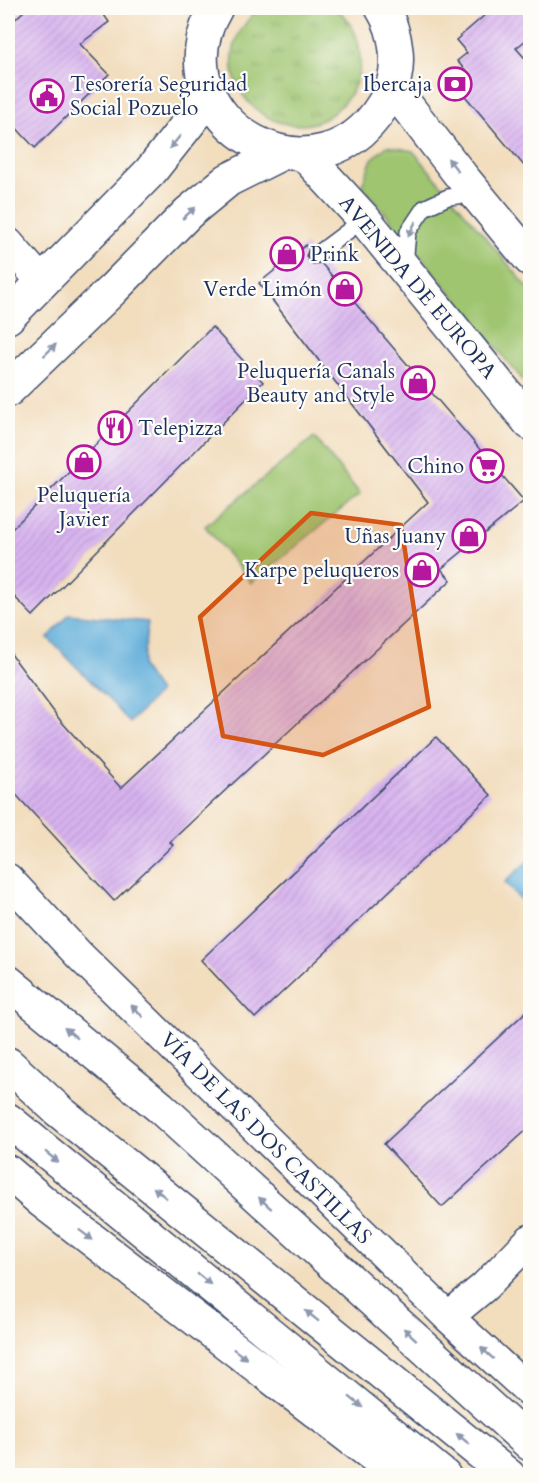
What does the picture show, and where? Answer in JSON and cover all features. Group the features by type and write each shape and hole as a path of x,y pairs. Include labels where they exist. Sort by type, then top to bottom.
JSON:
{"main road":[{"path":"190,8 202,47 203,72 210,96 228,122 252,142 293,154"},
{"path":"202,47 210,19 216,8"},
{"path":"8,390 188,213 228,180 293,154 333,149 359,135 379,113 392,87 397,54 389,12"},
{"path":"392,87 476,194 531,259"},
{"path":"8,317 150,172 210,96"},
{"name":"AVENIDA DE EUROPA","path":"293,154 364,219 531,423"},
{"path":"8,981 160,1107 531,1444"},
{"path":"8,1064 59,1111 509,1476"},
{"path":"8,1120 444,1476"},
{"path":"8,1172 43,1202 400,1476"}],"street":[{"path":"8,243 43,283"},
{"name":"VÍA DE LAS DOS CASTILLAS","path":"8,879 79,955 448,1317 531,1392"},
{"path":"448,1317 484,1287 531,1240"}],"lane":[{"path":"404,268 408,232 424,208 448,197 476,194"},
{"path":"316,255 364,219"}],"highlighted area":[{"path":"311,513 401,525 429,707 323,755 223,736 200,617"}],"green space":[{"path":"259,8 334,8 350,23 358,43 360,58 356,82 343,103 322,120 298,125 274,120 253,107 238,87 232,63 238,36"},
{"path":"387,146 413,151 530,290 530,389 362,185 372,159"},
{"path":"314,437 360,494 251,583 205,526"}],"water":[{"path":"69,614 148,622 142,667 159,692 130,723 48,638"},
{"path":"530,859 530,911 505,882"}],"building":[{"name":"Tesorería Seguridad Social Pozuelo","path":"27,8 99,8 109,22 80,44 109,74 35,148 8,119 8,26"},
{"path":"493,8 531,8 531,36 516,48 531,65 531,174 455,84 468,73 457,61 467,53 456,40"},
{"path":"306,245 309,249 306,256 309,261 313,264 321,263 524,501 441,569 451,580 170,842 173,845 114,901 8,786 8,650 60,720 121,788 428,502 259,283"},
{"path":"212,327 263,382 33,616 8,590 8,533"},
{"path":"436,737 491,795 255,1018 201,960"},
{"path":"531,1007 531,1126 442,1207 384,1144"}],"place":[{"name":"Ibercaja","path":"455,84"},
{"name":"Tesorería Seguridad Social Pozuelo","path":"47,96"},
{"name":"Prink","path":"287,254"},
{"name":"Verde Limón","path":"345,289"},
{"name":"Peluquería Canals Beauty and Style","path":"418,383"},
{"name":"Telepizza","path":"115,428"},
{"name":"Peluquería Javier","path":"84,462"},
{"name":"Chino","path":"487,466"},
{"name":"Uñas Juany","path":"469,536"},
{"name":"Karpe peluqueros","path":"422,570"}]}
